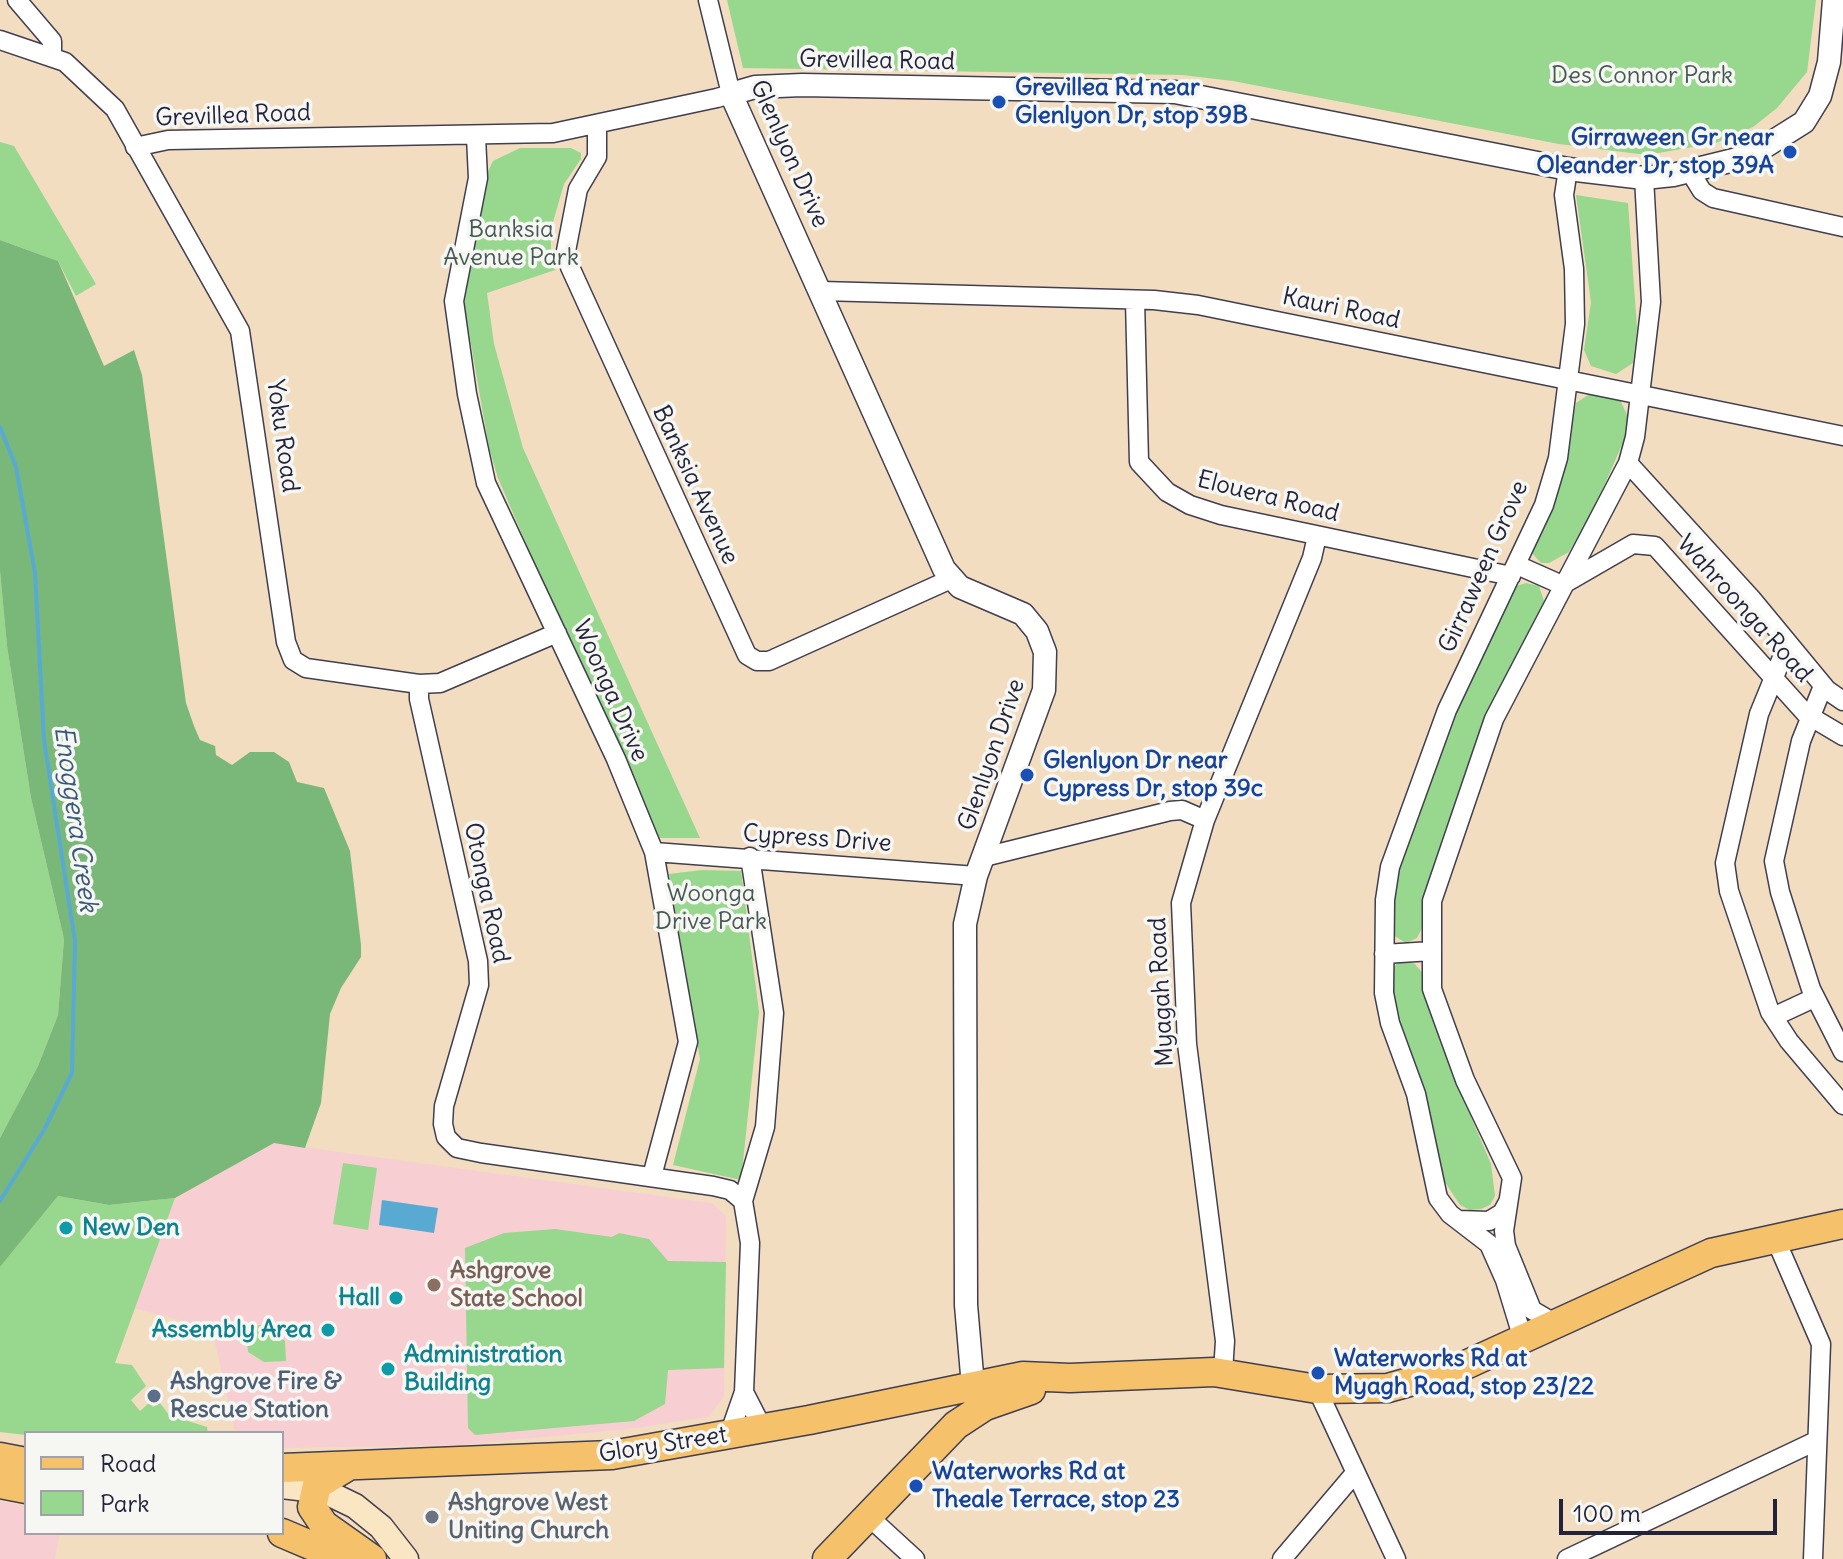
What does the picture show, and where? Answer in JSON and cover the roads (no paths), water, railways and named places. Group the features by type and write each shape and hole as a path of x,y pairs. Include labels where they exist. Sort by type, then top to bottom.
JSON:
{"main road":[{"path":"827,1559 940,1441 976,1397 1070,1378 1223,1372 1317,1389 1358,1391 1416,1383 1459,1368 1699,1257 1843,1224"},
{"name":"Glory Street","path":"284,1468 612,1455 809,1420 976,1397"},
{"path":"809,1420 862,1420 925,1410 937,1419 940,1441"},
{"path":"0,1457 24,1462"},
{"path":"348,1466 324,1478 315,1489 312,1507 318,1519 372,1559"},
{"path":"0,1484 24,1489"},
{"path":"284,1486 315,1489 338,1497 369,1515 406,1559"},
{"path":"284,1534 343,1559"}],"street":[{"path":"17,0 52,41 52,57"},
{"name":"Glenlyon Drive","path":"708,0 731,94 951,579 971,593 1023,614 1037,631 1045,652 1044,690 967,906 964,945 967,1325 976,1397"},
{"path":"1568,169 1644,178 1750,156 1782,139 1804,122 1820,96 1829,62 1836,13"},
{"name":"Yoku Road","path":"0,40 75,68 115,109 240,331 286,642 293,660 306,668 419,684 440,683 557,633"},
{"name":"Grevillea Road","path":"135,147 168,140 476,137 553,133 755,87 802,85 1175,92 1568,169"},
{"name":"Banksia Avenue","path":"597,125 597,157 578,189 566,251 570,267 747,655 757,661 769,661 951,579"},
{"name":"Woonga Drive","path":"476,137 478,178 454,301 467,394 486,483 557,633 654,852 688,1042 652,1176"},
{"name":"Girraween Grove","path":"1556,1324 1533,1311 1489,1244 1450,1214 1440,1202 1416,1094 1390,1023 1384,993 1384,954 1385,900 1390,867 1447,710 1544,505 1558,458 1575,324 1574,269 1564,195 1568,169"},
{"path":"1689,170 1702,191 1713,198 1843,227"},
{"name":"Girraween Grove","path":"1523,1339 1504,1237 1512,1182 1508,1167 1465,1080 1432,989 1432,901 1494,719 1628,463 1651,302 1644,178"},
{"name":"Kauri Road","path":"821,291 1135,300 1247,314 1843,436"},
{"name":"Elouera Road","path":"1135,300 1139,462 1167,492 1190,505 1317,536 1514,570 1562,585"},
{"name":"Wahroonga Road","path":"1628,463 1823,686 1843,701"},
{"name":"Myagah Road","path":"1223,1372 1225,1344 1196,1128 1181,972 1181,903 1205,820 1312,558 1317,536"},
{"name":"Wahroonga Road","path":"1562,585 1633,544 1655,546 1809,717 1843,736"},
{"path":"1788,643 1759,714 1725,863 1729,891 1773,1017 1843,1105"},
{"name":"Otonga Road","path":"419,684 419,699 478,961 479,985 444,1106 446,1137 457,1148 481,1153 652,1176"},
{"path":"1823,686 1809,717 1774,861 1780,892 1814,998 1843,1052"},
{"name":"Cypress Drive","path":"654,852 980,867 1170,811 1182,810 1205,820"},
{"path":"729,1435 744,1392 750,1243 743,1201 765,1127 774,1013 750,857"},
{"path":"1384,954 1432,951"},
{"path":"1773,1017 1814,998"},
{"path":"652,1176 730,1190 743,1201"},
{"path":"1450,1214 1467,1222 1489,1221 1502,1213 1509,1199"},
{"path":"1775,1238 1821,1344 1813,1559"},
{"path":"1317,1389 1396,1559"},
{"path":"744,1392 763,1429"},
{"path":"1567,1559 1816,1441"},
{"path":"1282,1559 1355,1473"},
{"path":"868,1516 915,1559"}],"water":[{"path":"382,1200 438,1208 434,1233 379,1225"}],"waterway":[{"name":"Enoggera Creek","path":"0,427 16,467 35,573 44,740 75,941 72,1073 44,1130 0,1201"}],"place":[{"name":"Grevillea Rd near Glenlyon Dr, stop 39B","path":"999,102"},
{"name":"Girraween Gr near Oleander Dr, stop 39A","path":"1790,152"},
{"name":"Glenlyon Dr near Cypress Dr, stop 39c","path":"1027,775"},
{"name":"New Den","path":"66,1228"},
{"name":"Ashgrove State School","path":"434,1285"},
{"name":"Hall","path":"396,1298"},
{"name":"Assembly Area","path":"328,1330"},
{"name":"Administration Building","path":"388,1369"},
{"name":"Waterworks Rd at Myagh Road, stop 23/22","path":"1318,1373"},
{"name":"Ashgrove Fire & Rescue Station","path":"154,1396"},
{"name":"Waterworks Rd at Theale Terrace, stop 23","path":"916,1486"},
{"name":"Ashgrove West Uniting Church","path":"432,1517"}],"park label":[{"name":"Des Connor Park","path":"1642,76"},
{"name":"Banksia Avenue Park","path":"511,244"},
{"name":"Woonga Drive Park","path":"711,908"}]}
